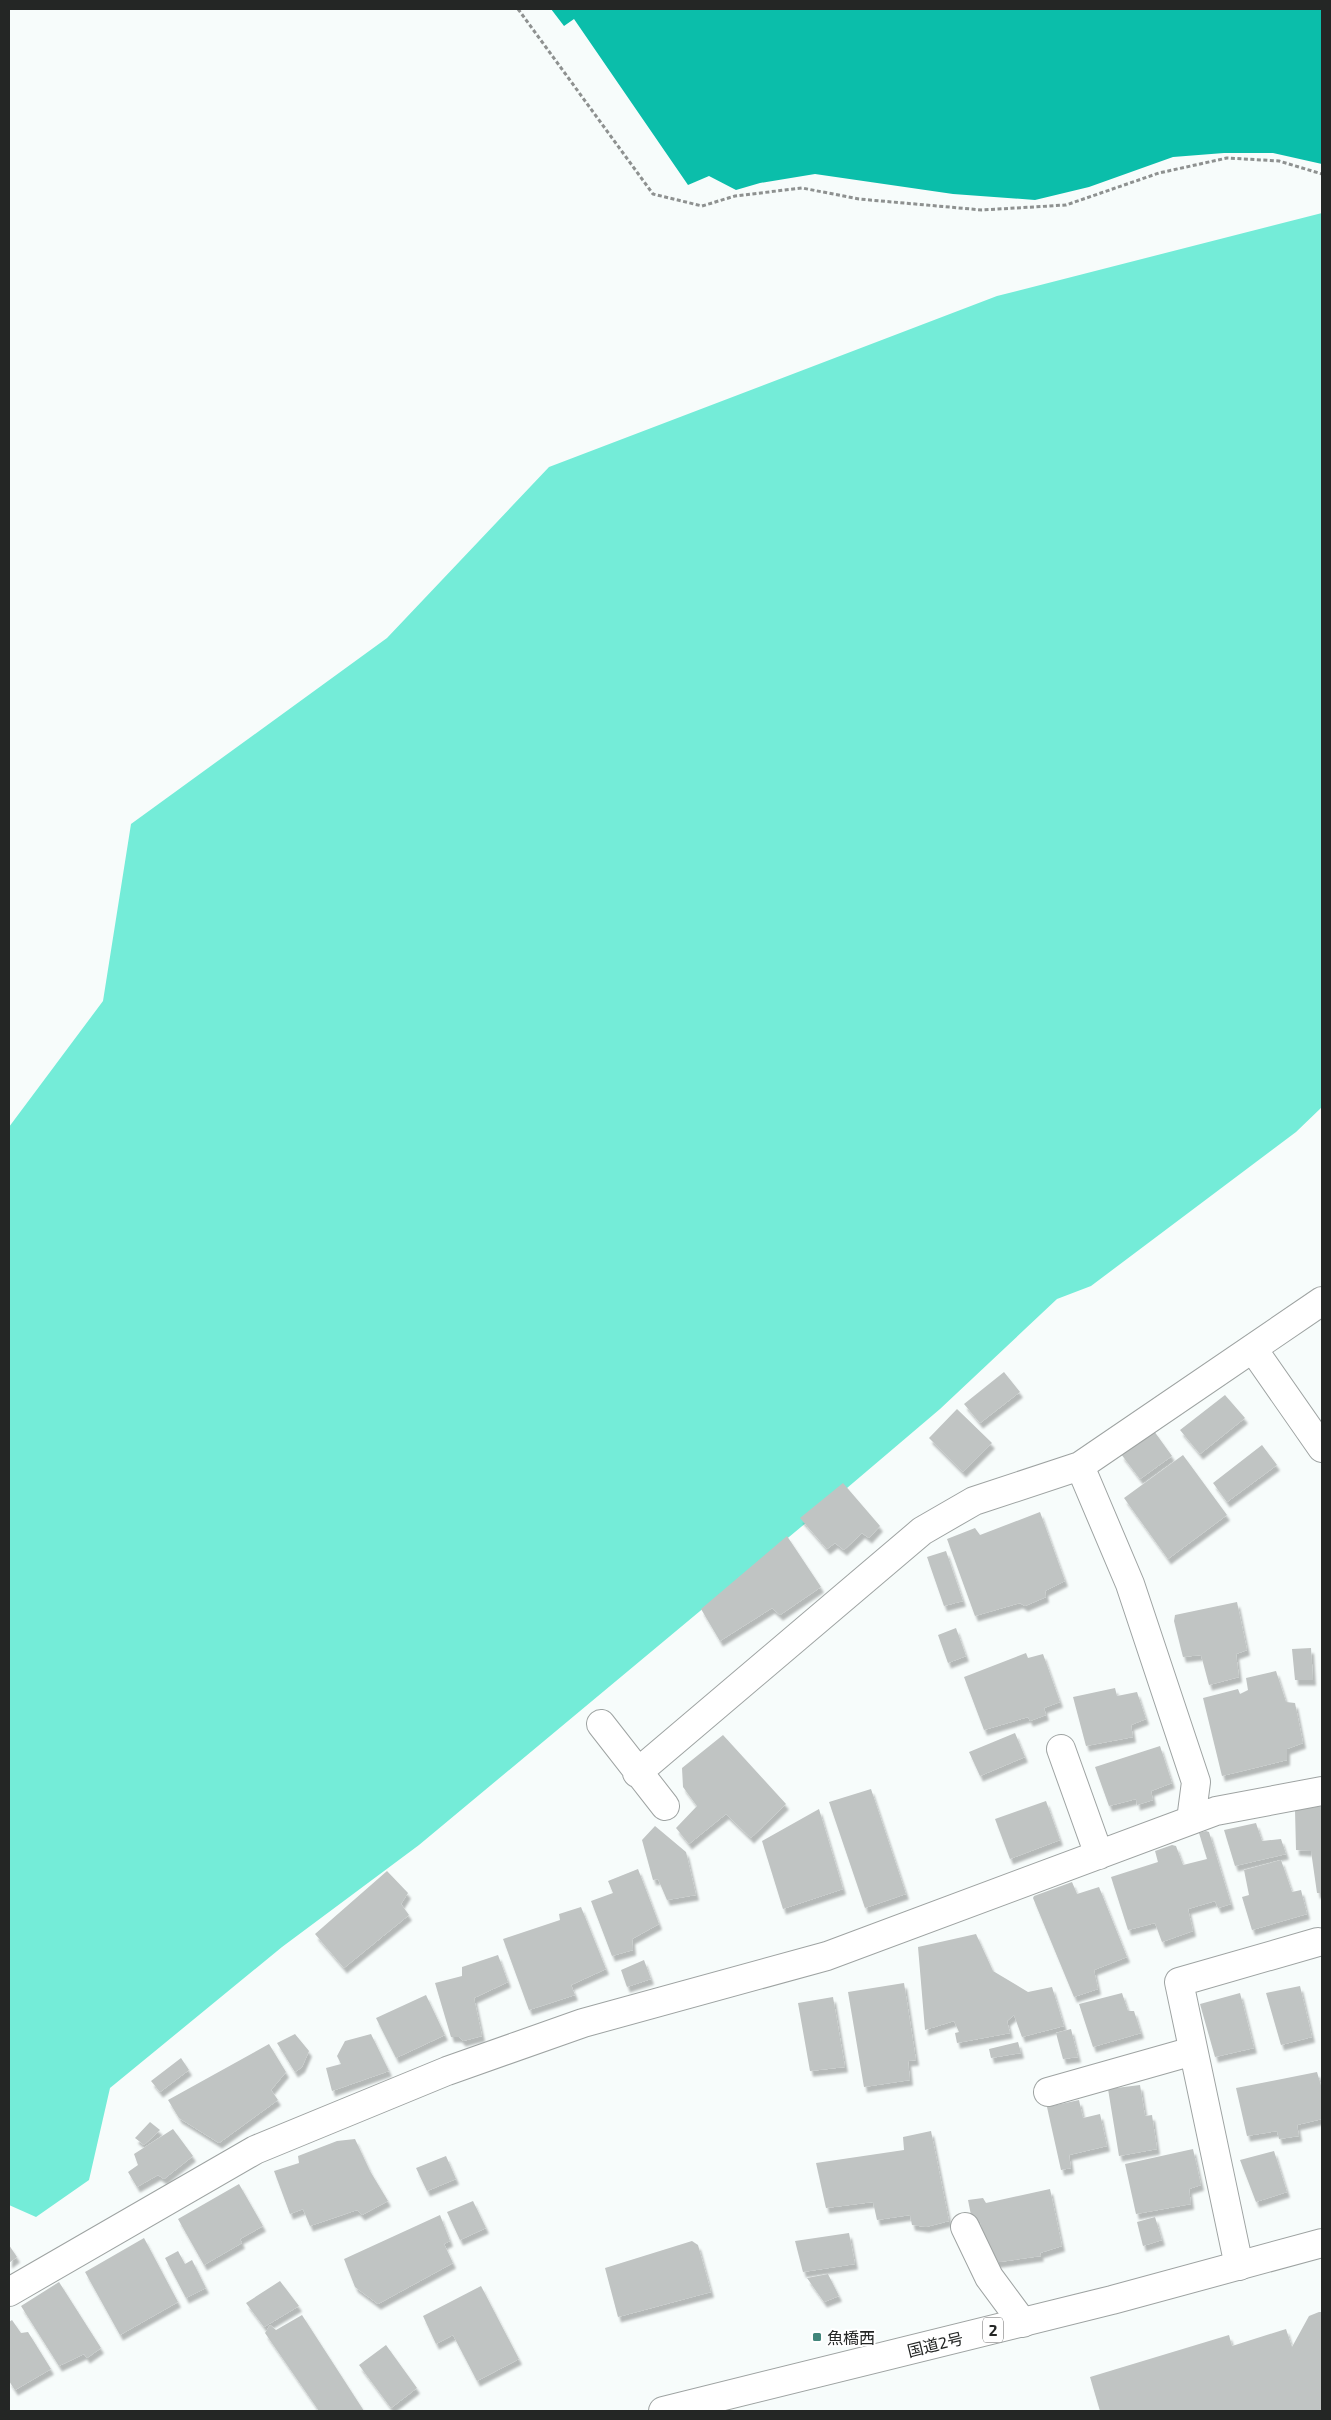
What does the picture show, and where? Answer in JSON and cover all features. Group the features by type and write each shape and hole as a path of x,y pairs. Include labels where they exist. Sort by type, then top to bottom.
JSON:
{"main road":[{"path":"637,1773 922,1531 974,1501 1080,1466 1322,1301"},
{"path":"1253,1349 1322,1448"},
{"path":"1080,1466 1130,1584 1196,1782 1191,1820"},
{"path":"602,1724 637,1773 665,1806"},
{"path":"1061,1749 1099,1855"},
{"path":"9,2292 255,2150 447,2072 583,2023 827,1956 1191,1820 1238,1806 1322,1791"},
{"path":"1239,2266 1179,1982 1318,1942"},
{"path":"1048,2092 1193,2051"},
{"path":"965,2227 989,2276 1023,2322"},
{"name":"国道2号","path":"663,2411 1023,2322 1322,2244"}],"path":[{"path":"518,9 653,194 702,206 735,196 802,188 859,199 982,210 1066,206 1159,173 1227,158 1279,161 1322,174"}],"shaded area":[{"path":"551,9 1322,9 1322,164 1273,153 1224,153 1173,157 1089,187 1035,200 953,194 815,174 760,183 736,190 709,176 688,185 574,19 564,26"},
{"path":"1322,213 1322,1107 1296,1132 1091,1286 1057,1299 940,1409 807,1522 419,1845 282,1947 110,2088 89,2180 36,2217 9,2205 9,1127 103,1001 131,824 387,638 549,467 997,296"}],"building":[{"path":"1004,1372 1020,1392 980,1423 964,1404"},
{"path":"1225,1395 1245,1418 1200,1454 1180,1430"},
{"path":"957,1409 992,1443 963,1472 929,1438"},
{"path":"1154,1431 1172,1456 1140,1479 1121,1454"},
{"path":"1262,1445 1277,1465 1227,1502 1213,1483"},
{"path":"1183,1455 1227,1515 1168,1559 1124,1498"},
{"path":"843,1483 880,1526 869,1538 862,1533 844,1550 835,1543 827,1549 800,1518"},
{"path":"1040,1512 1065,1581 1045,1591 1046,1597 1025,1606 1020,1603 975,1616 947,1539 975,1528 980,1535"},
{"path":"787,1536 821,1587 780,1615 772,1608 720,1641 701,1609"},
{"path":"946,1551 963,1601 944,1606 927,1557"},
{"path":"1237,1602 1247,1650 1236,1654 1239,1677 1209,1685 1201,1655 1183,1657 1174,1621 1175,1615"},
{"path":"956,1628 966,1656 948,1663 938,1635"},
{"path":"1311,1648 1313,1680 1295,1680 1292,1649"},
{"path":"1026,1653 1028,1658 1043,1654 1060,1702 1044,1708 1046,1715 1030,1721 1028,1717 984,1730 964,1677"},
{"path":"1276,1671 1286,1702 1295,1703 1303,1743 1287,1749 1287,1760 1222,1776 1203,1698 1238,1689 1240,1694 1248,1690 1246,1678"},
{"path":"1115,1688 1117,1696 1137,1692 1146,1719 1131,1725 1133,1737 1086,1746 1073,1697"},
{"path":"1015,1733 1025,1757 980,1776 969,1752"},
{"path":"723,1735 786,1804 751,1838 726,1814 689,1844 676,1828 697,1806 683,1787 682,1768"},
{"path":"1160,1746 1172,1783 1151,1791 1153,1800 1137,1805 1136,1799 1109,1806 1095,1767"},
{"path":"871,1789 906,1894 865,1908 829,1802"},
{"path":"1046,1801 1060,1840 1010,1859 995,1819"},
{"path":"1322,1806 1322,1893 1317,1893 1311,1851 1296,1850 1295,1810"},
{"path":"819,1809 843,1889 783,1909 762,1841"},
{"path":"1256,1823 1262,1841 1281,1839 1286,1854 1235,1866 1224,1830"},
{"path":"655,1826 686,1852 696,1895 667,1900 658,1879 653,1880 642,1840"},
{"path":"1209,1832 1231,1904 1218,1908 1215,1901 1188,1909 1193,1931 1162,1942 1155,1923 1128,1930 1111,1877 1158,1862 1155,1851 1172,1845 1176,1846 1183,1865 1207,1859 1199,1833"},
{"path":"1281,1860 1292,1892 1301,1890 1307,1914 1252,1930 1242,1897 1249,1895 1244,1870"},
{"path":"638,1869 659,1924 632,1939 633,1950 612,1956 591,1901 613,1893 608,1881"},
{"path":"387,1871 408,1893 401,1904 409,1915 344,1968 315,1934"},
{"path":"1072,1882 1077,1894 1099,1887 1127,1957 1094,1970 1098,1989 1074,1997 1033,1898"},
{"path":"581,1907 606,1969 571,1985 575,1995 529,2010 503,1939 560,1920 559,1914"},
{"path":"976,1934 993,1971 1028,1992 1052,1987 1064,2026 1022,2037 1014,2015 1007,2021 1010,2033 957,2043 955,2033 959,2032 954,2021 925,2030 918,1947"},
{"path":"498,1955 508,1982 474,1998 482,2036 463,2041 459,2037 451,2037 435,1983 462,1976 462,1967"},
{"path":"644,1960 651,1979 627,1987 621,1970"},
{"path":"904,1983 916,2060 908,2061 910,2080 864,2087 848,1992"},
{"path":"1300,1986 1312,2037 1281,2045 1266,1993"},
{"path":"1122,1993 1128,2011 1134,2011 1141,2033 1093,2047 1079,2004"},
{"path":"1240,1993 1254,2048 1215,2057 1200,2004"},
{"path":"426,1995 445,2035 396,2058 376,2018"},
{"path":"833,1997 845,2067 810,2071 798,2003"},
{"path":"1071,2029 1078,2057 1063,2059 1056,2033"},
{"path":"295,2034 309,2051 302,2067 295,2072 277,2043"},
{"path":"371,2034 389,2071 332,2091 326,2068 341,2064 337,2056 345,2041"},
{"path":"1018,2042 1021,2053 991,2058 989,2049"},
{"path":"269,2044 286,2072 271,2090 278,2100 219,2143 179,2118 168,2100"},
{"path":"181,2058 189,2070 160,2092 151,2081"},
{"path":"1317,2072 1322,2089 1322,2119 1297,2125 1299,2136 1279,2139 1277,2131 1247,2136 1236,2088"},
{"path":"1140,2085 1145,2116 1152,2115 1157,2149 1119,2156 1108,2089"},
{"path":"1079,2100 1083,2118 1100,2114 1107,2146 1069,2155 1071,2168 1061,2170 1047,2107"},
{"path":"150,2122 160,2130 144,2145 135,2138"},
{"path":"173,2129 193,2156 164,2179 158,2175 137,2187 128,2172 138,2165 134,2154"},
{"path":"931,2131 949,2221 926,2227 912,2225 910,2215 877,2220 873,2202 826,2208 816,2163 904,2150 903,2137"},
{"path":"355,2139 370,2171 388,2201 362,2215 357,2210 310,2226 303,2209 290,2214 274,2171 299,2163 298,2156 337,2141"},
{"path":"1193,2149 1201,2185 1189,2189 1191,2204 1136,2214 1125,2164"},
{"path":"1274,2151 1287,2192 1256,2202 1240,2160"},
{"path":"446,2156 456,2179 427,2191 416,2168"},
{"path":"239,2184 263,2226 240,2239 242,2243 204,2265 178,2219"},
{"path":"1050,2189 1062,2246 1040,2253 1041,2256 992,2263 980,2222 972,2220 968,2200 983,2198 986,2203"},
{"path":"473,2201 486,2228 460,2240 447,2212"},
{"path":"440,2215 450,2241 444,2244 453,2263 378,2304 355,2287 344,2259"},
{"path":"1155,2217 1162,2240 1143,2246 1137,2222"},
{"path":"849,2233 855,2264 803,2272 795,2241"},
{"path":"144,2238 178,2302 120,2335 85,2272"},
{"path":"692,2241 698,2245 711,2292 618,2317 605,2268"},
{"path":"9,2245 17,2257 9,2263"},
{"path":"178,2251 185,2264 192,2260 206,2288 186,2298 165,2258"},
{"path":"828,2274 839,2296 824,2302 807,2278"},
{"path":"280,2281 299,2306 264,2327 246,2303"},
{"path":"59,2282 101,2348 87,2358 84,2354 59,2366 21,2306"},
{"path":"481,2286 519,2359 477,2381 453,2335 436,2344 423,2316"},
{"path":"1322,2312 1322,2411 1100,2411 1090,2377 1229,2335 1232,2346 1286,2329 1292,2347 1309,2316"},
{"path":"302,2315 364,2411 319,2411 265,2333 270,2325 276,2330"},
{"path":"12,2320 21,2333 28,2332 51,2369 15,2390 9,2381 9,2322"},
{"path":"386,2345 417,2388 391,2408 359,2365"}],"place":[{"name":"魚橋西","path":"817,2337"}]}
